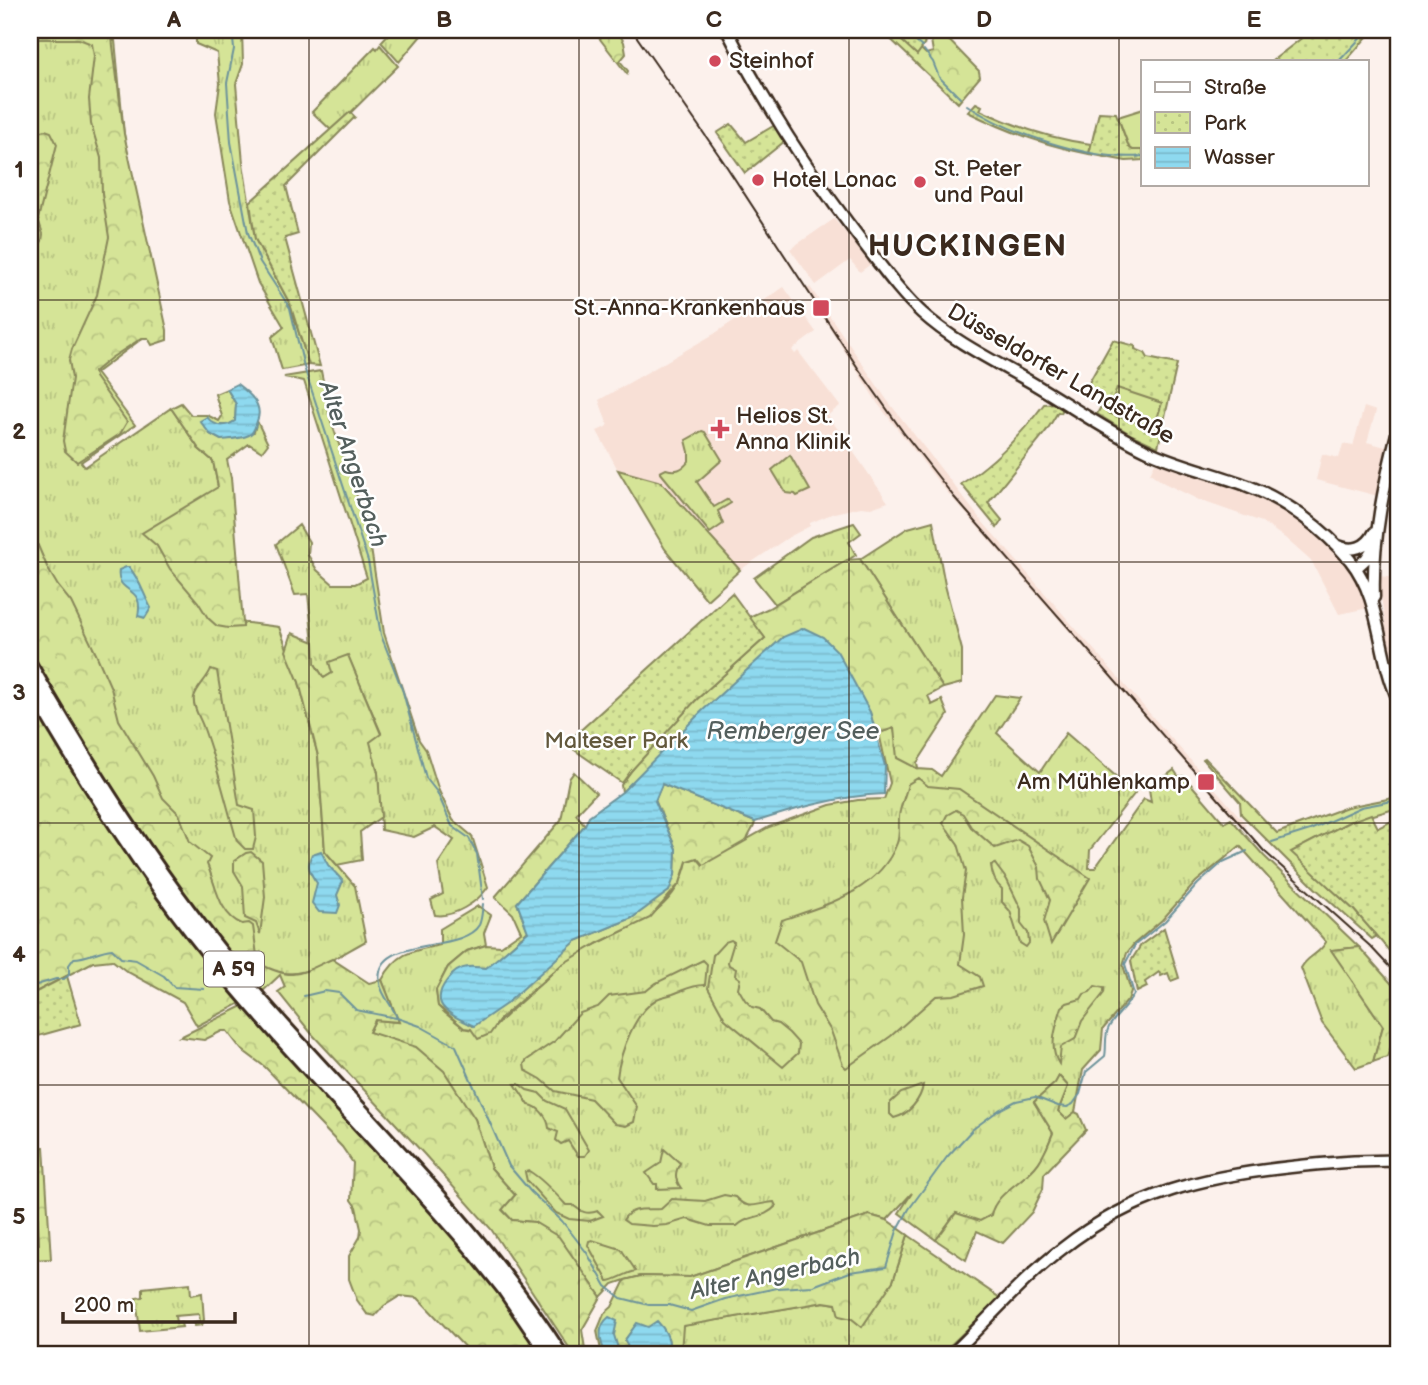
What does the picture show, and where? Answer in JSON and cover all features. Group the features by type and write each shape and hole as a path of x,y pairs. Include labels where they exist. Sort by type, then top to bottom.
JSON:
{"highway":[{"name":"A 59","path":"30,665 134,835 189,912 252,990 470,1233 510,1282 561,1355"},
{"name":"A 59","path":"30,685 127,841 181,919 246,998 456,1230 504,1289 549,1355"}],"main road":[{"name":"Düsseldorfer Landstraße","path":"727,30 818,183 871,254 922,313 978,351 1141,447 1171,460 1251,486 1274,498 1335,544 1356,568 1366,585 1374,608 1385,666 1398,699"},
{"path":"1374,608 1378,523 1398,430"},
{"path":"1335,544 1349,550 1364,545 1370,541 1378,523"},
{"path":"1356,568 1369,556 1376,544"},
{"path":"951,1355 1063,1247 1097,1223 1146,1198 1191,1183 1234,1174 1353,1161 1398,1161"}],"shaded area":[{"path":"834,219 872,263 860,272 850,260 816,285 790,249"},
{"name":"Helios St. Anna Klinik","path":"784,287 816,332 792,350 795,354 798,351 840,406 828,415 888,502 871,508 861,507 834,513 810,523 810,526 740,570 661,482 618,470 597,431 608,426 599,400 714,334"},
{"path":"810,287 887,400 981,520 1246,824 1242,828 940,484 878,404 806,290"},
{"path":"1364,407 1376,411 1367,442 1389,448 1378,496 1316,480 1322,454 1339,458 1343,444 1353,446"},
{"path":"1155,463 1226,484 1279,506 1340,558 1354,576 1368,608 1339,614 1312,562 1285,538 1262,522 1199,500 1164,483 1150,473"},
{"path":"1378,576 1398,578 1398,682 1387,637"}],"green space":[{"path":"30,30 114,41 111,30 114,30 124,134 160,325 96,373 135,425 81,462 85,467 171,408 199,449 213,461 218,487 225,620 279,627 299,682 318,756 325,851 355,886 366,941 314,968 286,974 272,971 254,960 30,597"},
{"path":"30,30 111,30 124,134 167,330 167,340 152,345 148,338 142,338 94,372 127,422 120,434 77,462 65,451 63,441 72,378 69,360 97,295 109,237 102,194 101,158 91,124 89,99 94,56 92,44 79,39 30,39"},
{"path":"242,30 243,64 236,84 243,163 255,239 290,304 309,365 282,370 272,337 284,327 258,283 230,201 216,113 220,84 217,53 196,44 196,31"},
{"path":"392,30 426,30 399,62 381,42"},
{"path":"593,30 617,30 624,42 626,54 620,61 628,71 627,74"},
{"path":"881,30 901,30 926,54 933,52 931,40 937,33 934,30 939,30 979,71 980,77 958,103"},
{"path":"890,30 928,30 924,45 917,55"},
{"path":"1312,30 1373,30 1347,60 1273,60"},
{"path":"380,45 398,66 332,131 312,112"},
{"path":"976,103 982,106 980,110 1020,127 1048,136 1091,144 1089,154 1027,138 968,112"},
{"path":"1141,110 1141,150 1129,147 1118,117"},
{"path":"350,112 355,117 286,186 298,234 285,238 320,366 309,365 290,304 255,239 250,202"},
{"path":"1099,112 1116,113 1129,147 1141,150 1141,160 1126,161 1089,154"},
{"path":"731,124 746,142 775,125 785,141 745,173 717,133"},
{"path":"45,130 51,132 57,144 38,219 43,234 42,241 30,259 30,135"},
{"path":"1113,340 1135,346 1135,349 1145,353 1148,358 1177,364 1158,447 1097,414 1103,403 1102,396 1087,386"},
{"path":"321,371 331,421 368,529 384,633 419,740 426,750 439,791 453,820 472,836 488,887 472,903 449,914 435,915 431,900 443,894 438,864 454,840 435,827 414,837 381,830 378,773 369,741 381,733 348,656 324,678 315,664 308,594 295,595 276,544 299,525 309,542 308,555 317,570 333,584 355,584 367,578 304,381 284,377"},
{"path":"1117,388 1162,403 1154,428 1108,413"},
{"path":"227,389 236,404 235,421 228,425 213,425 210,434 221,440 254,432 257,421 268,444 262,452 249,444 227,460 231,478 243,623 243,627 228,628 217,626 208,618 170,569 157,546 142,533 218,487 213,461 199,449 171,408 181,403 191,415 207,415 219,421 222,416 215,394"},
{"path":"1056,403 1063,408 1061,413 1058,412 1047,430 988,503 1002,520 997,528 961,484 1006,448 1044,404"},
{"path":"702,431 722,460 697,482 714,507 728,499 731,503 718,511 723,524 710,533 660,472 666,469 679,470 686,464 689,461 689,452 686,440"},
{"path":"790,455 810,490 797,496 786,493 772,470"},
{"path":"618,470 661,482 740,570 707,600 665,549"},
{"path":"933,521 945,585 962,650 962,683 943,688 860,559 908,528"},
{"path":"854,523 861,533 849,542 856,555 775,604 754,578 811,537"},
{"path":"30,527 48,569 71,602 96,654 111,688 119,720 163,798 179,814 190,842 210,858 207,864 223,907 234,920 253,926 258,963 280,972 295,974 332,959 369,983 382,980 399,1022 375,1020 369,1032 416,1047 444,1071 475,1119 491,1168 515,1195 502,1210 512,1220 534,1222 559,1237 601,1297 582,1330 586,1355 574,1355 491,1229 311,1033 278,992 285,987 280,975 262,992 193,909 138,831 30,652"},
{"path":"860,559 943,688 928,696 932,705 942,700 948,715 917,763 918,769 897,758 894,728 879,733 875,731 870,712 783,637 622,792 621,785 652,745 707,690 765,638 749,617 769,608 847,560"},
{"name":"Malteser Park","path":"732,593 765,638 696,700 622,783 573,749 572,738"},
{"path":"292,633 314,642 315,664 324,678 332,673 329,662 348,655 381,734 370,742 378,773 381,817 360,832 362,860 337,865 325,851 318,756 299,682 286,651"},
{"path":"211,669 217,671 239,805 254,810 256,837 253,849 245,849 237,841 213,756 194,705 195,693"},
{"path":"995,695 1020,698 997,733 1040,772 1066,733 1135,793 1090,850 1089,868 1095,868 1144,799 1151,802 1149,789 1174,770 1178,776 1184,776 1224,823 1231,819 1264,856 1359,947 1332,950 1383,1026 1373,1062 1356,1068 1322,1023 1301,968 1326,942 1240,846 1196,882 1162,920 1127,953 1123,965 1131,991 1128,1000 1103,1029 1101,1050 1083,1070 1075,1112 1066,1120 1058,1111 1068,1086 1059,1076 1056,1083 1034,1102 1053,1133 1044,1155 991,1215 980,1222 956,1213 936,1240 899,1213 912,1193 887,1220 869,1215 690,1277 641,1276 625,1280 613,1284 601,1297 586,1276 534,1222 512,1220 502,1209 515,1195 491,1168 475,1119 369,1032 375,1020 398,1022 382,980 393,964 405,955 440,945 440,929 478,906 491,915 484,933 486,945 467,951 448,967 436,990 438,1006 445,1013 464,1028 489,1034 563,963 637,924 669,899 680,882 687,861 697,858 703,864 769,827 830,805 884,799 890,783 879,733 894,728 896,740 918,769 932,770 941,776"},
{"path":"30,697 147,885 241,1003 197,1026 183,1002 126,971 112,960 93,962 30,995"},
{"path":"1205,758 1277,833 1347,807 1398,797 1398,808 1349,822 1292,852 1354,910 1377,936 1372,939 1314,887 1241,814 1240,802 1203,759"},
{"path":"574,772 596,793 576,814 585,825 517,903 528,931 444,1008 473,1026 576,941 632,918 675,875 676,849 655,800 662,784 755,822 747,840 703,865 697,858 687,861 680,883 650,918 598,943 561,965 501,1018 490,1034 478,1039 471,1029 464,1028 438,1006 436,990 448,967 467,951 486,945 501,946 521,932 513,914 495,897 561,820 569,779"},
{"path":"918,778 928,786 959,789 1090,878 1051,944 1044,921 1050,900 1040,879 1039,867 1028,846 1018,840 995,848 971,827 963,814 956,810 947,815 943,823 958,844 966,871 962,897 964,935 960,964 980,977 983,986 954,995 936,996 891,1036 846,1068 831,1031 815,1005 801,962 775,941 782,920 833,902 864,885 878,873 897,843 899,815 908,784"},
{"path":"1371,814 1378,828 1398,818 1398,961 1354,910 1291,852 1349,822"},
{"path":"251,852 262,861 265,897 260,934 256,923 245,918 243,886 234,871 234,861"},
{"path":"995,864 1007,880 1021,909 1021,924 1028,933 1029,943 1026,947 1020,943 1010,911 1002,902 1002,889 991,869 991,865"},
{"path":"1164,928 1179,978 1171,981 1168,973 1161,976 1159,972 1145,982 1147,987 1137,992 1131,961 1141,945"},
{"path":"725,942 734,942 728,962 736,969 735,975 740,979 738,988 745,1000 752,1007 760,1009 771,1022 778,1024 799,1044 798,1053 783,1067 725,1019 708,988 713,955"},
{"path":"1359,947 1398,991 1398,1028 1387,1057 1373,1062 1383,1026 1331,950"},
{"path":"703,960 707,964 705,985 657,999 642,1013 630,1034 621,1056 617,1077 637,1107 634,1122 626,1126 615,1124 591,1099 555,1091 525,1070 524,1064 527,1060 555,1041 580,1013 598,1007 609,996 646,991 656,983"},
{"path":"67,976 81,1024 38,1036 30,1014 30,995"},
{"path":"1095,986 1104,988 1104,993 1082,1021 1075,1039 1061,1047 1059,1064 1054,1044 1062,1007 1081,999"},
{"path":"243,1006 437,1218 474,1262 541,1355 472,1355 418,1298 400,1296 384,1306 375,1316 367,1314 357,1300 349,1279 349,1256 360,1237 361,1229 356,1207 351,1200 353,1163 342,1147 265,1067 241,1049 227,1031 204,1040 180,1037"},
{"path":"1059,1076 1068,1086 1058,1111 1066,1119 1075,1112 1079,1114 1086,1130 1044,1174 1043,1189 1032,1212 1003,1243 977,1231 966,1260 936,1240 956,1213 980,1221 991,1215 1003,1195 1038,1163 1053,1133 1034,1102"},
{"path":"515,1084 539,1093 547,1101 565,1109 589,1150 585,1156 578,1156 568,1141 561,1144 556,1140 558,1132 549,1128 542,1113 529,1105"},
{"path":"923,1085 920,1096 904,1114 894,1118 890,1114 890,1103 901,1093"},
{"path":"30,1134 34,1147 39,1245 30,1243"},
{"path":"34,1147 44,1147 51,1259 30,1260 30,1243 39,1244"},
{"path":"664,1149 680,1163 676,1176 681,1188 657,1189 657,1184 654,1184 646,1173 661,1163"},
{"path":"529,1171 566,1205 573,1205 587,1213 598,1211 603,1216 590,1221 569,1219 556,1213 527,1181 525,1172"},
{"path":"724,1195 753,1206 774,1202 776,1206 737,1226 710,1226 687,1219 653,1226 629,1224 623,1220 635,1211 661,1209 672,1199 705,1201"},
{"path":"869,1215 887,1220 908,1235 893,1281 862,1327 852,1319 839,1316 836,1304 824,1302 683,1326 681,1352 670,1349 668,1338 637,1324 625,1340 631,1355 602,1355 597,1331 625,1280 641,1276 690,1277"},
{"path":"908,1235 1000,1298 940,1355 668,1355 670,1349 681,1352 682,1326 824,1302 836,1304 893,1281"},
{"path":"592,1240 621,1249 636,1271 608,1281 588,1245"},
{"path":"190,1283 191,1295 202,1293 202,1325 195,1326 194,1322 200,1321 199,1314 175,1316 176,1323 181,1323 182,1327 140,1331 136,1298 143,1297 143,1288"}],"water":[{"path":"237,384 250,395 257,405 259,415 254,431 249,435 221,440 210,434 200,421 207,417 216,425 227,425 235,421 236,404 227,389"},
{"path":"129,567 136,577 151,608 145,618 138,616 137,599 119,578 119,570"},
{"name":"Remberger See","path":"804,628 823,637 837,651 870,712 885,766 884,794 851,797 755,822 662,784 655,801 676,849 675,875 669,891 632,918 576,941 506,1004 474,1026 447,1011 440,998 443,986 452,975 463,968 486,968 528,932 517,903 585,825 589,816 622,792 701,712 783,637"},
{"path":"321,851 328,865 343,881 337,895 340,905 337,913 319,912 312,903 317,883 309,862 312,854"},
{"path":"609,1317 617,1321 614,1335 620,1355 606,1355 602,1345 602,1325"},
{"path":"657,1321 668,1337 668,1355 631,1355 625,1340 637,1323 648,1327"}],"waterway":[{"name":"Alter Angerbach","path":"232,30 234,49 227,83 231,142 248,233 260,262 290,308 304,367 368,561 381,635 403,692 426,778 437,792 452,826 469,838 477,854 483,899"},
{"path":"902,30 922,47"},
{"path":"1340,60 1368,30"},
{"path":"924,50 939,77 960,98"},
{"path":"967,105 1004,126 1052,143 1100,154 1141,156"},
{"name":"Alter Angerbach","path":"1272,842 1310,830 1361,807 1398,800"},
{"name":"Alter Angerbach","path":"483,904 479,925 469,934 455,940 403,951 389,958 381,968 380,984 383,993 397,1018 420,1026 456,1046 509,1166 531,1192 562,1221 587,1253 606,1286 621,1298 691,1311 725,1299 777,1288 813,1286 850,1272 886,1267 897,1231 909,1209 947,1157 973,1129 1016,1101 1035,1097 1058,1106 1067,1107 1073,1104 1080,1094 1086,1072 1105,1056 1109,1027 1134,994 1125,964 1135,945 1165,921 1198,884 1223,862 1247,851"},
{"path":"30,987 64,979 69,975 69,965 74,958 112,949 121,958 136,960 164,976 174,987 204,989"},
{"path":"304,996 325,991 339,993 356,1010 396,1018"}],"tram line":[{"path":"632,30 723,161 858,368 903,432 954,497 1264,851 1370,946 1398,976"}],"place":[{"name":"Steinhof","path":"715,61"},
{"name":"Hotel Lonac","path":"758,180"},
{"name":"St. Peter und Paul","path":"920,182"},
{"name":"St.-Anna-Krankenhaus","path":"821,308"},
{"name":"Helios St. Anna Klinik","path":"720,429"},
{"name":"Am Mühlenkamp","path":"1206,782"}],"district":[{"name":"HUCKINGEN","path":"968,247"}]}
